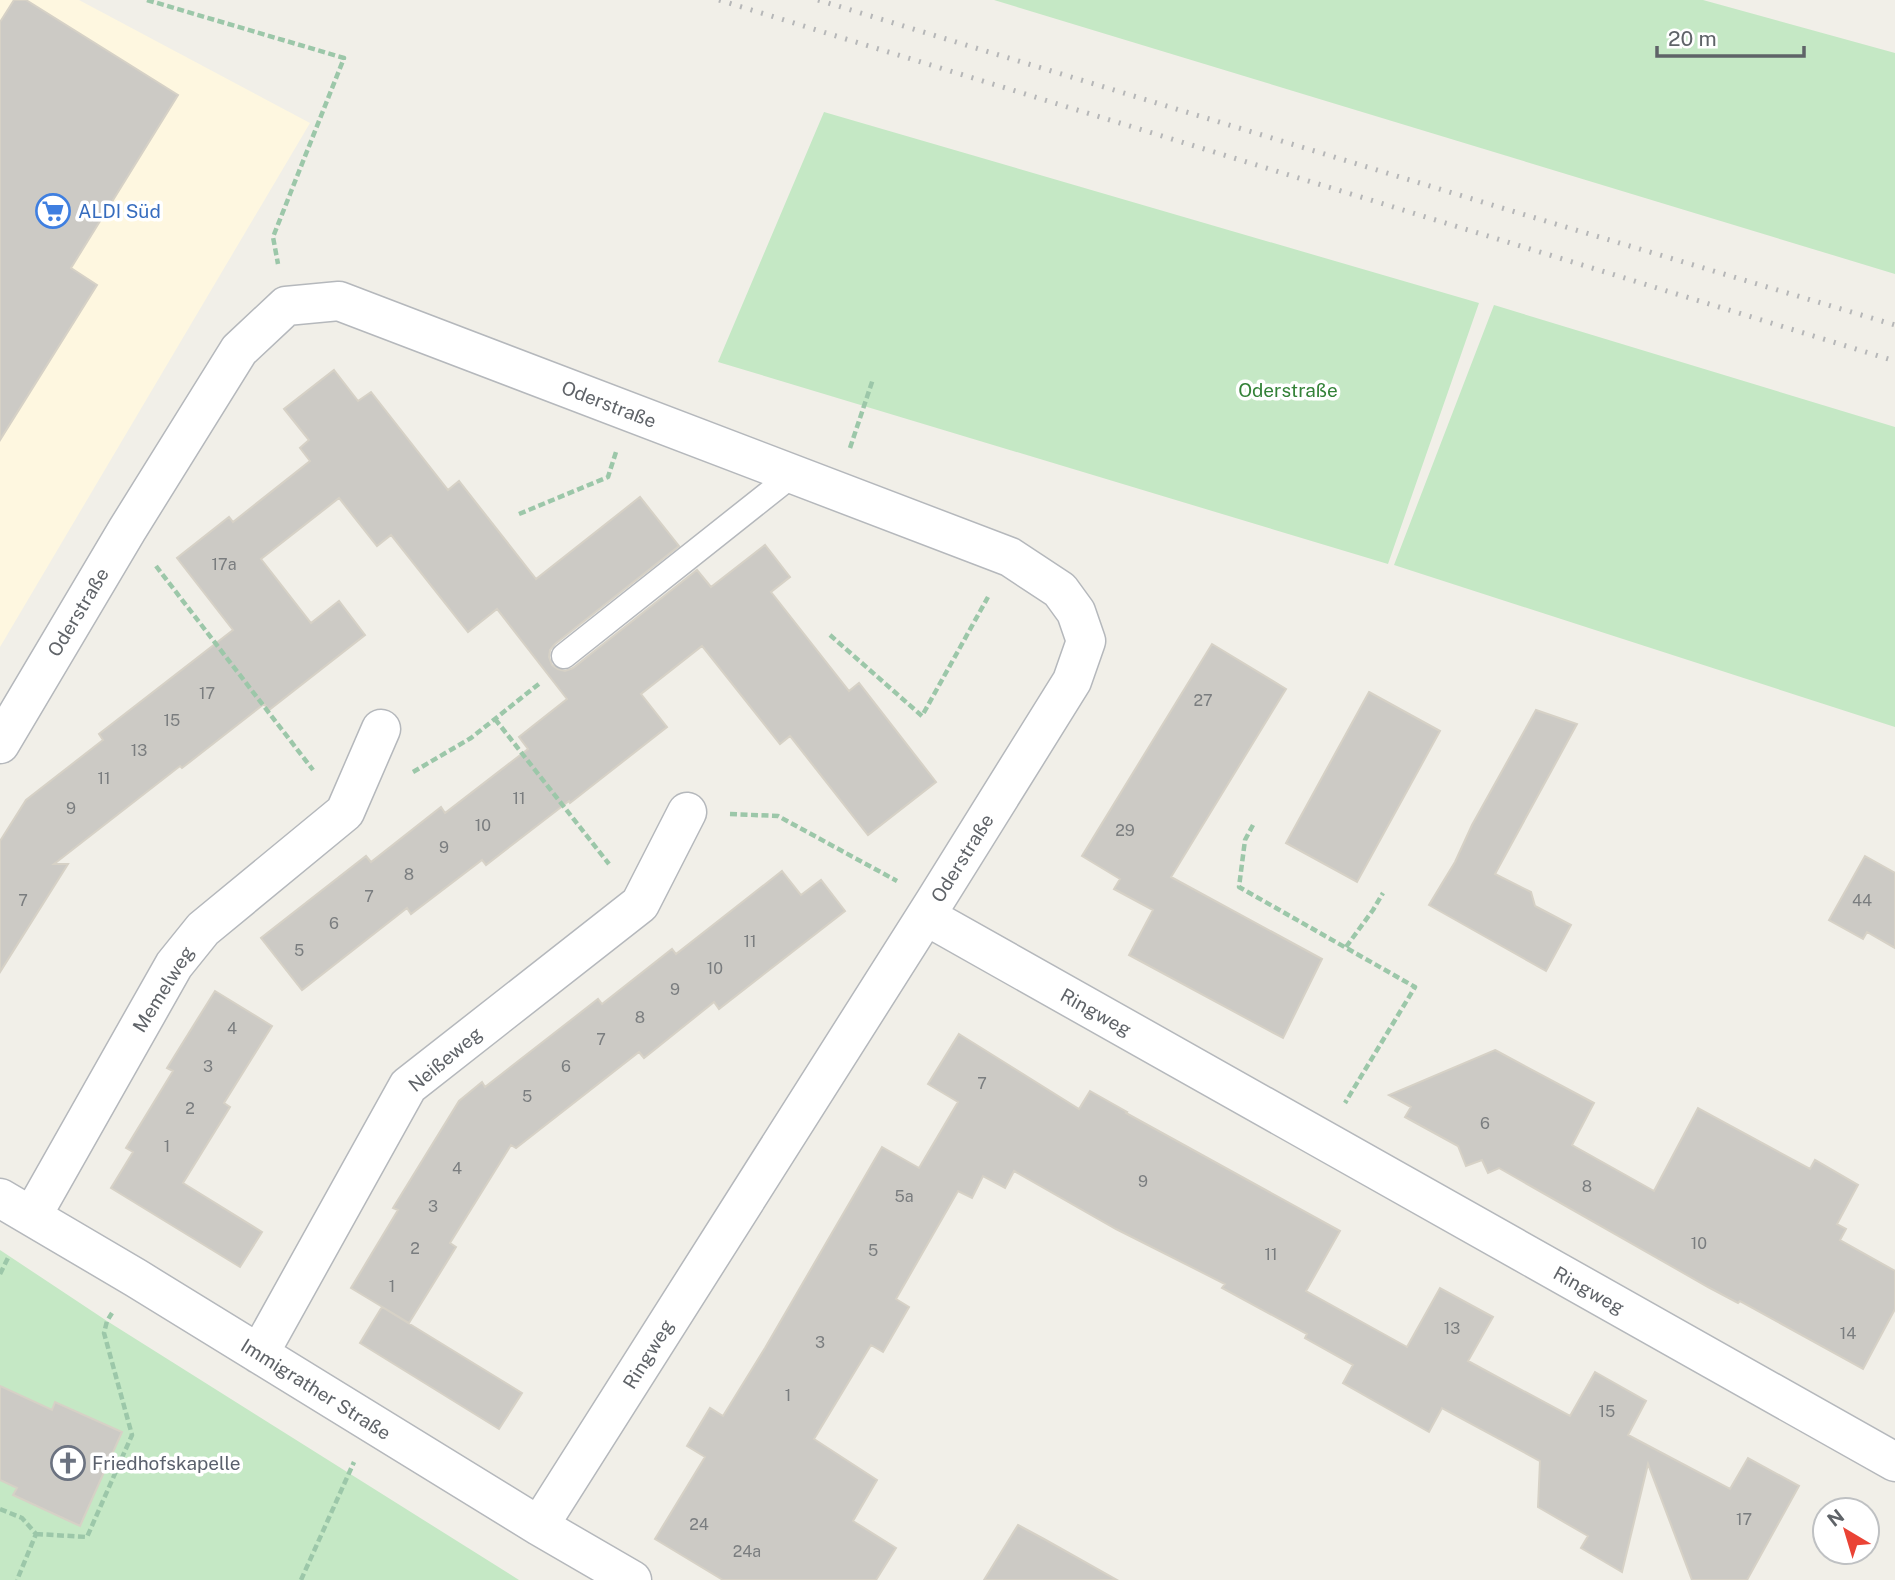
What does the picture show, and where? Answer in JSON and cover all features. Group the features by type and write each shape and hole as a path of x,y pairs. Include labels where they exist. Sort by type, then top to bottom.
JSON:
{"street":[{"name":"Oderstraße","path":"0,744 127,530 239,350 286,306 339,301 1010,557 1060,590 1076,612 1086,641 1072,681 930,909"},
{"name":"Memelweg","path":"16,1207 174,965 203,929 345,812 381,729"},
{"name":"Neißeweg","path":"259,1354 408,1086 640,904 687,812"},
{"name":"Ringweg","path":"539,1526 930,909 1323,1139 1895,1462"},
{"name":"Immigrather Straße","path":"16,1207 632,1580"}],"lane":[{"path":"564,656 792,475"}],"path":[{"path":"147,0 344,58 273,237 286,306"},
{"path":"836,490 873,379"},
{"path":"519,514 608,477 630,412"},
{"path":"127,530 345,812 471,738 554,672 564,656"},
{"path":"830,635 922,716 1010,557"},
{"path":"495,719 640,904"},
{"path":"687,812 778,817 930,909"},
{"path":"1253,825 1245,840 1239,887 1415,987 1323,1139"},
{"path":"1346,947 1382,893"},
{"path":"0,1509 22,1518 36,1534 87,1537 132,1434 104,1333 107,1321 135,1278"},
{"path":"301,1580 373,1424"},
{"path":"17,1580 36,1534"}],"shaded area":[{"path":"0,0 79,0 310,123 0,647"}],"green space":[{"path":"994,0 1703,0 1895,53 1895,274"},
{"name":"Oderstraße","path":"824,112 1479,303 1388,564 718,362"},
{"path":"1494,305 1895,427 1895,727 1394,565"},
{"path":"0,1250 107,1321 519,1580 0,1580"}],"building":[{"name":"ALDI Süd","path":"14,0 26,0 178,95 71,268 97,285 0,440 0,22"},
{"path":"334,370 358,401 371,392 448,490 459,481 536,579 640,497 679,546 555,644 549,657 552,665 565,671 573,668 697,570 711,587 765,545 790,577 771,592 849,691 859,683 936,782 868,835 790,736 780,744 702,646 641,694 667,727 486,865 482,860 411,914 407,908 302,990 261,938 366,856 371,862 441,807 445,813 528,749 519,737 567,699 497,609 468,632 391,535 377,546 339,498 261,559 311,623 339,601 365,635 269,710 264,704 54,864 68,864 0,972 0,841 26,800 103,740 99,734 233,630 177,558 229,517 233,522 310,461 300,448 309,440 284,409"},
{"path":"1212,644 1286,689 1171,877 1322,959 1283,1038 1129,955 1153,910 1114,889 1120,879 1082,856"},
{"path":"1369,692 1440,731 1357,882 1286,843"},
{"path":"1536,710 1577,724 1495,874 1531,892 1535,906 1571,925 1546,971 1429,905 1455,862 1472,825"},
{"path":"1865,856 1895,873 1895,948 1867,932 1863,939 1829,920"},
{"path":"782,871 801,895 821,880 845,911 719,1009 714,1002 644,1058 639,1052 516,1148 511,1145 450,1243 456,1247 409,1323 351,1288 398,1210 393,1208 459,1101 482,1082 485,1087 598,999 602,1004 672,949 676,954"},
{"path":"215,991 272,1026 224,1103 230,1107 183,1183 262,1232 240,1267 111,1188 133,1152 126,1148 173,1071 167,1068"},
{"path":"959,1034 1079,1109 1090,1091 1340,1231 1306,1291 1407,1347 1440,1288 1493,1317 1468,1361 1570,1416 1595,1372 1646,1401 1628,1435 1730,1489 1748,1458 1799,1486 1747,1580 1692,1580 1648,1464 1622,1572 1581,1548 1588,1536 1538,1507 1540,1461 1442,1408 1429,1432 1343,1383 1353,1365 1305,1338 1307,1334 1222,1288 1225,1284 1116,1229 1014,1171 1005,1188 983,1176 972,1198 958,1191 896,1299 909,1307 883,1352 871,1345 814,1439 877,1480 853,1521 896,1548 876,1580 723,1580 655,1539 705,1457 687,1446 710,1408 723,1416 882,1147 919,1168 958,1102 928,1084"},
{"path":"1495,1050 1594,1103 1572,1145 1654,1191 1698,1108 1810,1169 1815,1160 1858,1185 1837,1224 1846,1229 1840,1240 1895,1271 1895,1309 1863,1369 1740,1301 1738,1303 1708,1287 1499,1168 1488,1173 1482,1160 1466,1166 1458,1146 1405,1117 1411,1107 1389,1095"},
{"path":"382,1307 522,1393 499,1429 360,1343"},
{"name":"Friedhofskapelle","path":"0,1386 52,1410 55,1402 122,1432 80,1526 13,1495 17,1488 0,1480"},
{"path":"1018,1525 1044,1539 1117,1580 984,1580"}],"railway":[{"path":"719,0 1895,361"},
{"path":"818,0 1895,325"}],"place":[{"name":"ALDI Süd","path":"53,211"},
{"name":"Friedhofskapelle","path":"68,1463"}]}
